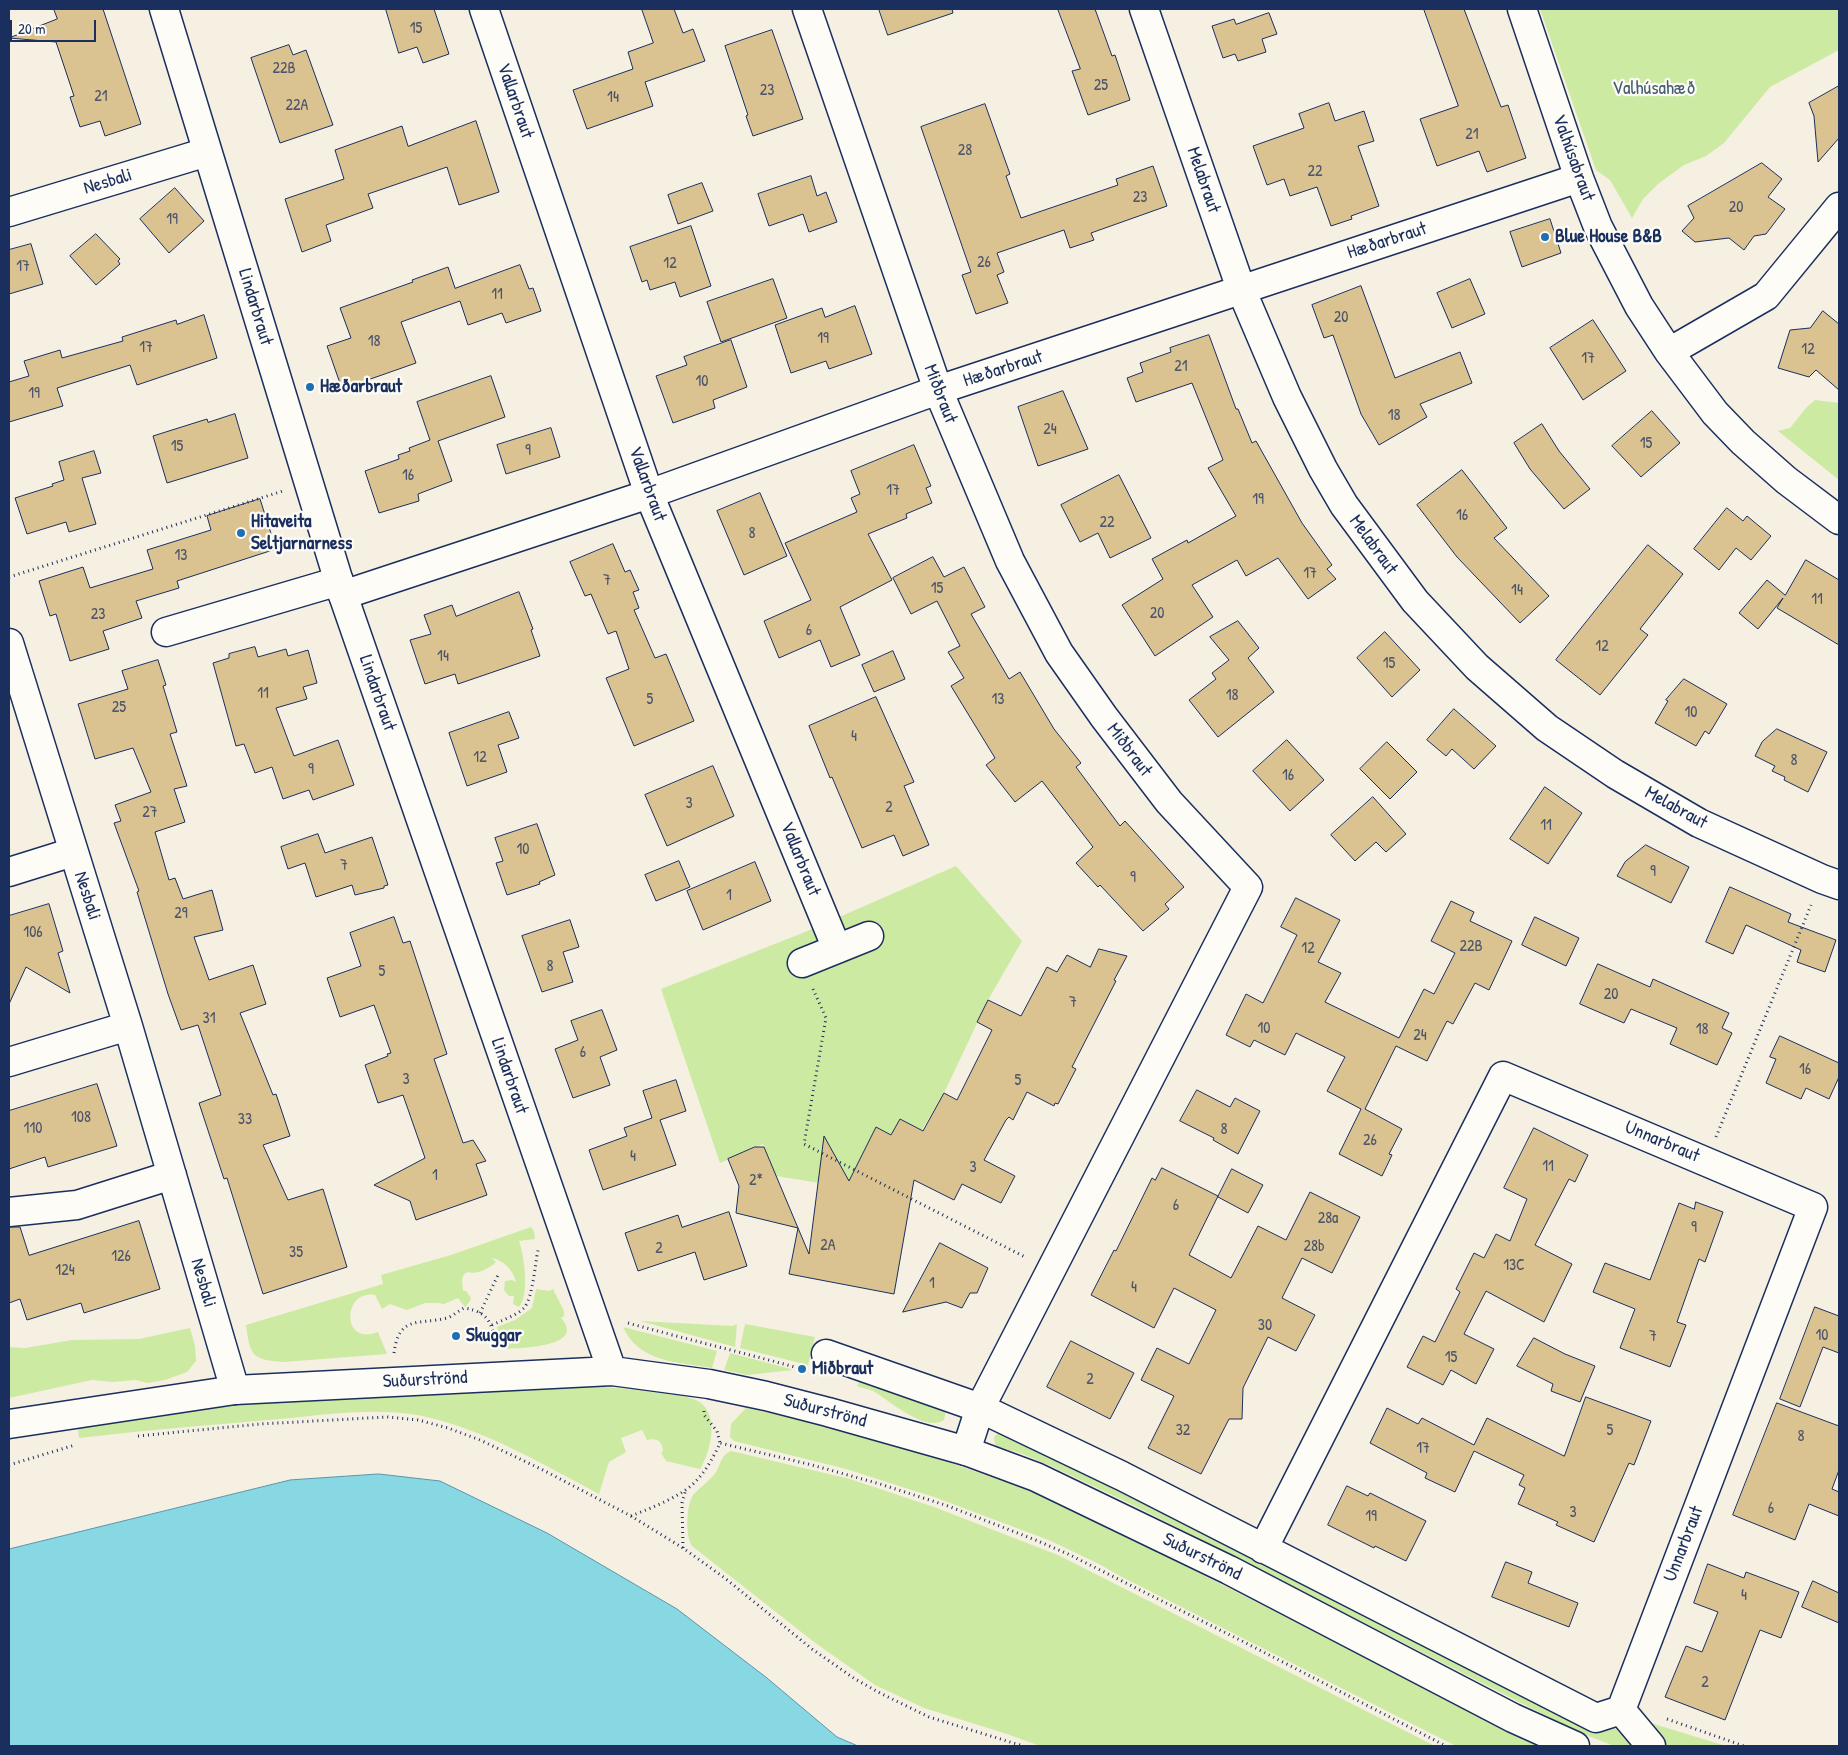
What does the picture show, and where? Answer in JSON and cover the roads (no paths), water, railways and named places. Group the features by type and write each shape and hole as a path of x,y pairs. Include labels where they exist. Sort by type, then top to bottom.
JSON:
{"street":[{"name":"Lindarbraut","path":"164,9 341,588 612,1371"},
{"name":"Vallarbraut","path":"484,9 649,494 837,949"},
{"name":"Miðbraut","path":"807,9 938,390 1010,561 1059,653 1104,717 1169,802 1248,887 980,1408 966,1451"},
{"name":"Melabraut","path":"1144,9 1241,289 1287,397 1323,469 1344,505 1415,601 1477,667 1548,728 1615,774 1699,823 1831,882"},
{"name":"Valhúsabraut","path":"1522,9 1579,178 1598,227 1639,306 1669,352 1715,413 1743,442 1786,480 1839,520"},
{"name":"Nesbali","path":"9,212 208,152"},
{"name":"Hæðarbraut","path":"166,632 341,588 649,494 938,390 1579,178"},
{"path":"1669,352 1766,296 1839,207"},
{"name":"Nesbali","path":"9,643 19,713 73,852 128,1026 234,1390"},
{"name":"Nesbali","path":"9,872 73,852"},
{"path":"802,963 869,936"},
{"path":"9,1062 128,1026"},
{"name":"Unnarbraut","path":"1263,1549 1503,1076 1813,1207 1622,1707"},
{"path":"9,1212 76,1205 172,1175"},
{"path":"826,1354 980,1408 1122,1476 1596,1718 1622,1707 1651,1746"},
{"name":"Suðurströnd","path":"9,1424 234,1390 612,1371 685,1380 766,1396 966,1451 1036,1477 1229,1570 1488,1705 1575,1746"}],"water":[{"path":"379,1474 440,1481 547,1533 677,1609 767,1678 837,1737 858,1746 9,1746 9,1549 290,1480"}],"place":[{"name":"Blue House B&B","path":"1545,237"},
{"name":"Hæðarbraut","path":"310,387"},
{"name":"Hitaveita Seltjarnarness","path":"241,533"},
{"name":"Skuggar","path":"456,1336"},
{"name":"Miðbraut","path":"802,1369"}],"park label":[{"name":"Valhúsahæð","path":"1654,89"}]}
